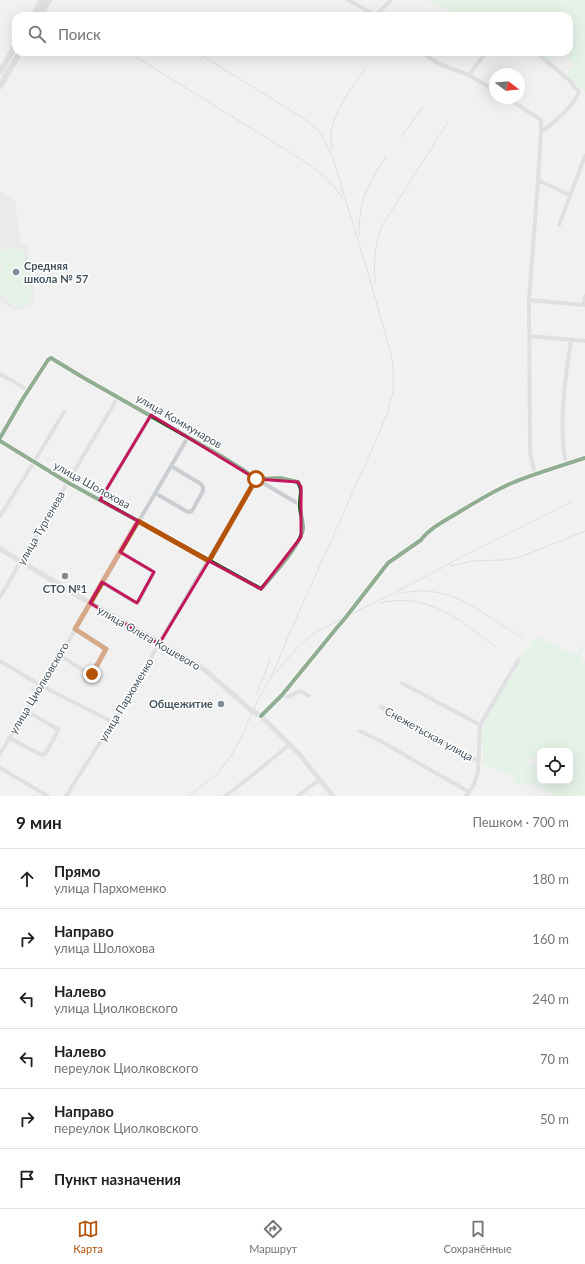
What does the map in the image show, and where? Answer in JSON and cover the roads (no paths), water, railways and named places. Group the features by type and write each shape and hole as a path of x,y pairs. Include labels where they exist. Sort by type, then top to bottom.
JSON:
{"main road":[{"path":"35,12 42,0"},
{"path":"42,12 49,0"},
{"path":"1,68 12,51"},
{"path":"0,86 18,56"}],"street":[{"path":"349,0 371,12"},
{"path":"379,12 391,0"},
{"path":"427,56 439,64 469,75 489,87"},
{"path":"469,75 483,56"},
{"path":"540,56 569,80 579,92 577,98 565,111 550,126 541,132"},
{"path":"516,104 541,120 529,300 530,452 535,474"},
{"path":"559,225 569,195 585,156"},
{"path":"538,180 569,195"},
{"path":"529,300 584,305 585,296"},
{"path":"529,336 585,341"},
{"path":"566,465 562,440 562,414 572,340"},
{"name":"улица Коммунаров","path":"28,390 48,360 52,358 151,415 299,504"},
{"path":"0,374 28,390 0,438"},
{"name":"улица Тургенева","path":"0,596 118,397"},
{"path":"0,516 64,412"},
{"path":"100,500 151,415"},
{"name":"улица Циолковского","path":"0,754 40,685 60,656 188,437"},
{"name":"улица Шолохова","path":"0,441 67,482 261,589 301,537 303,527 299,504"},
{"path":"261,716 282,695 388,563 421,540 424,535 511,483 585,458"},
{"path":"155,493 189,512 192,511 203,491 203,487 201,484 171,466"},
{"path":"256,479 280,478 298,482 301,488 299,504"},
{"name":"улица Пархоменко","path":"66,796 113,722 256,479"},
{"name":"улица Олега Кошевого","path":"0,549 206,671 251,710 261,716 290,744 310,766 319,780 333,796"},
{"path":"102,582 133,601 136,602 139,600 153,572 120,552"},
{"path":"60,656 90,674 94,672 98,665 105,648 75,629"},
{"name":"Снежетьская улица","path":"466,796 474,784 478,772 480,725 519,659"},
{"path":"0,661 40,685 113,722"},
{"path":"402,683 480,725"},
{"path":"282,695 288,697 300,690 309,696"},
{"name":"Снежетьская улица","path":"381,707 478,761"},
{"path":"9,738 42,755 45,754 58,729 26,711"},
{"path":"360,731 384,743 469,792"},
{"path":"225,796 290,744"},
{"path":"0,768 48,796"},
{"path":"298,796 319,780"}],"railway":[{"path":"134,56 307,163 327,179 336,188 343,199"},
{"path":"202,56 303,118 314,126 325,141 333,159 366,266 393,365 393,391 387,414 271,678"},
{"path":"332,150 331,139 335,117 346,96 366,68"},
{"path":"401,137 423,107"},
{"path":"375,283 375,254 377,240 382,226 448,122"},
{"path":"359,235 359,223 365,193 386,157"},
{"path":"276,672 299,646 314,633 571,502"},
{"path":"451,566 472,561 516,558 585,531"},
{"path":"395,595 417,591 447,595 473,606 523,638"},
{"path":"379,603 397,600 413,601 429,605 457,619 497,648"},
{"path":"257,693 270,660"},
{"path":"189,796 217,774 231,756 259,698 273,674"}],"place":[{"name":"Средняя школа № 57","path":"16,272"},
{"name":"СТО №1","path":"65,576"},
{"name":"Общежитие","path":"221,704"}]}
